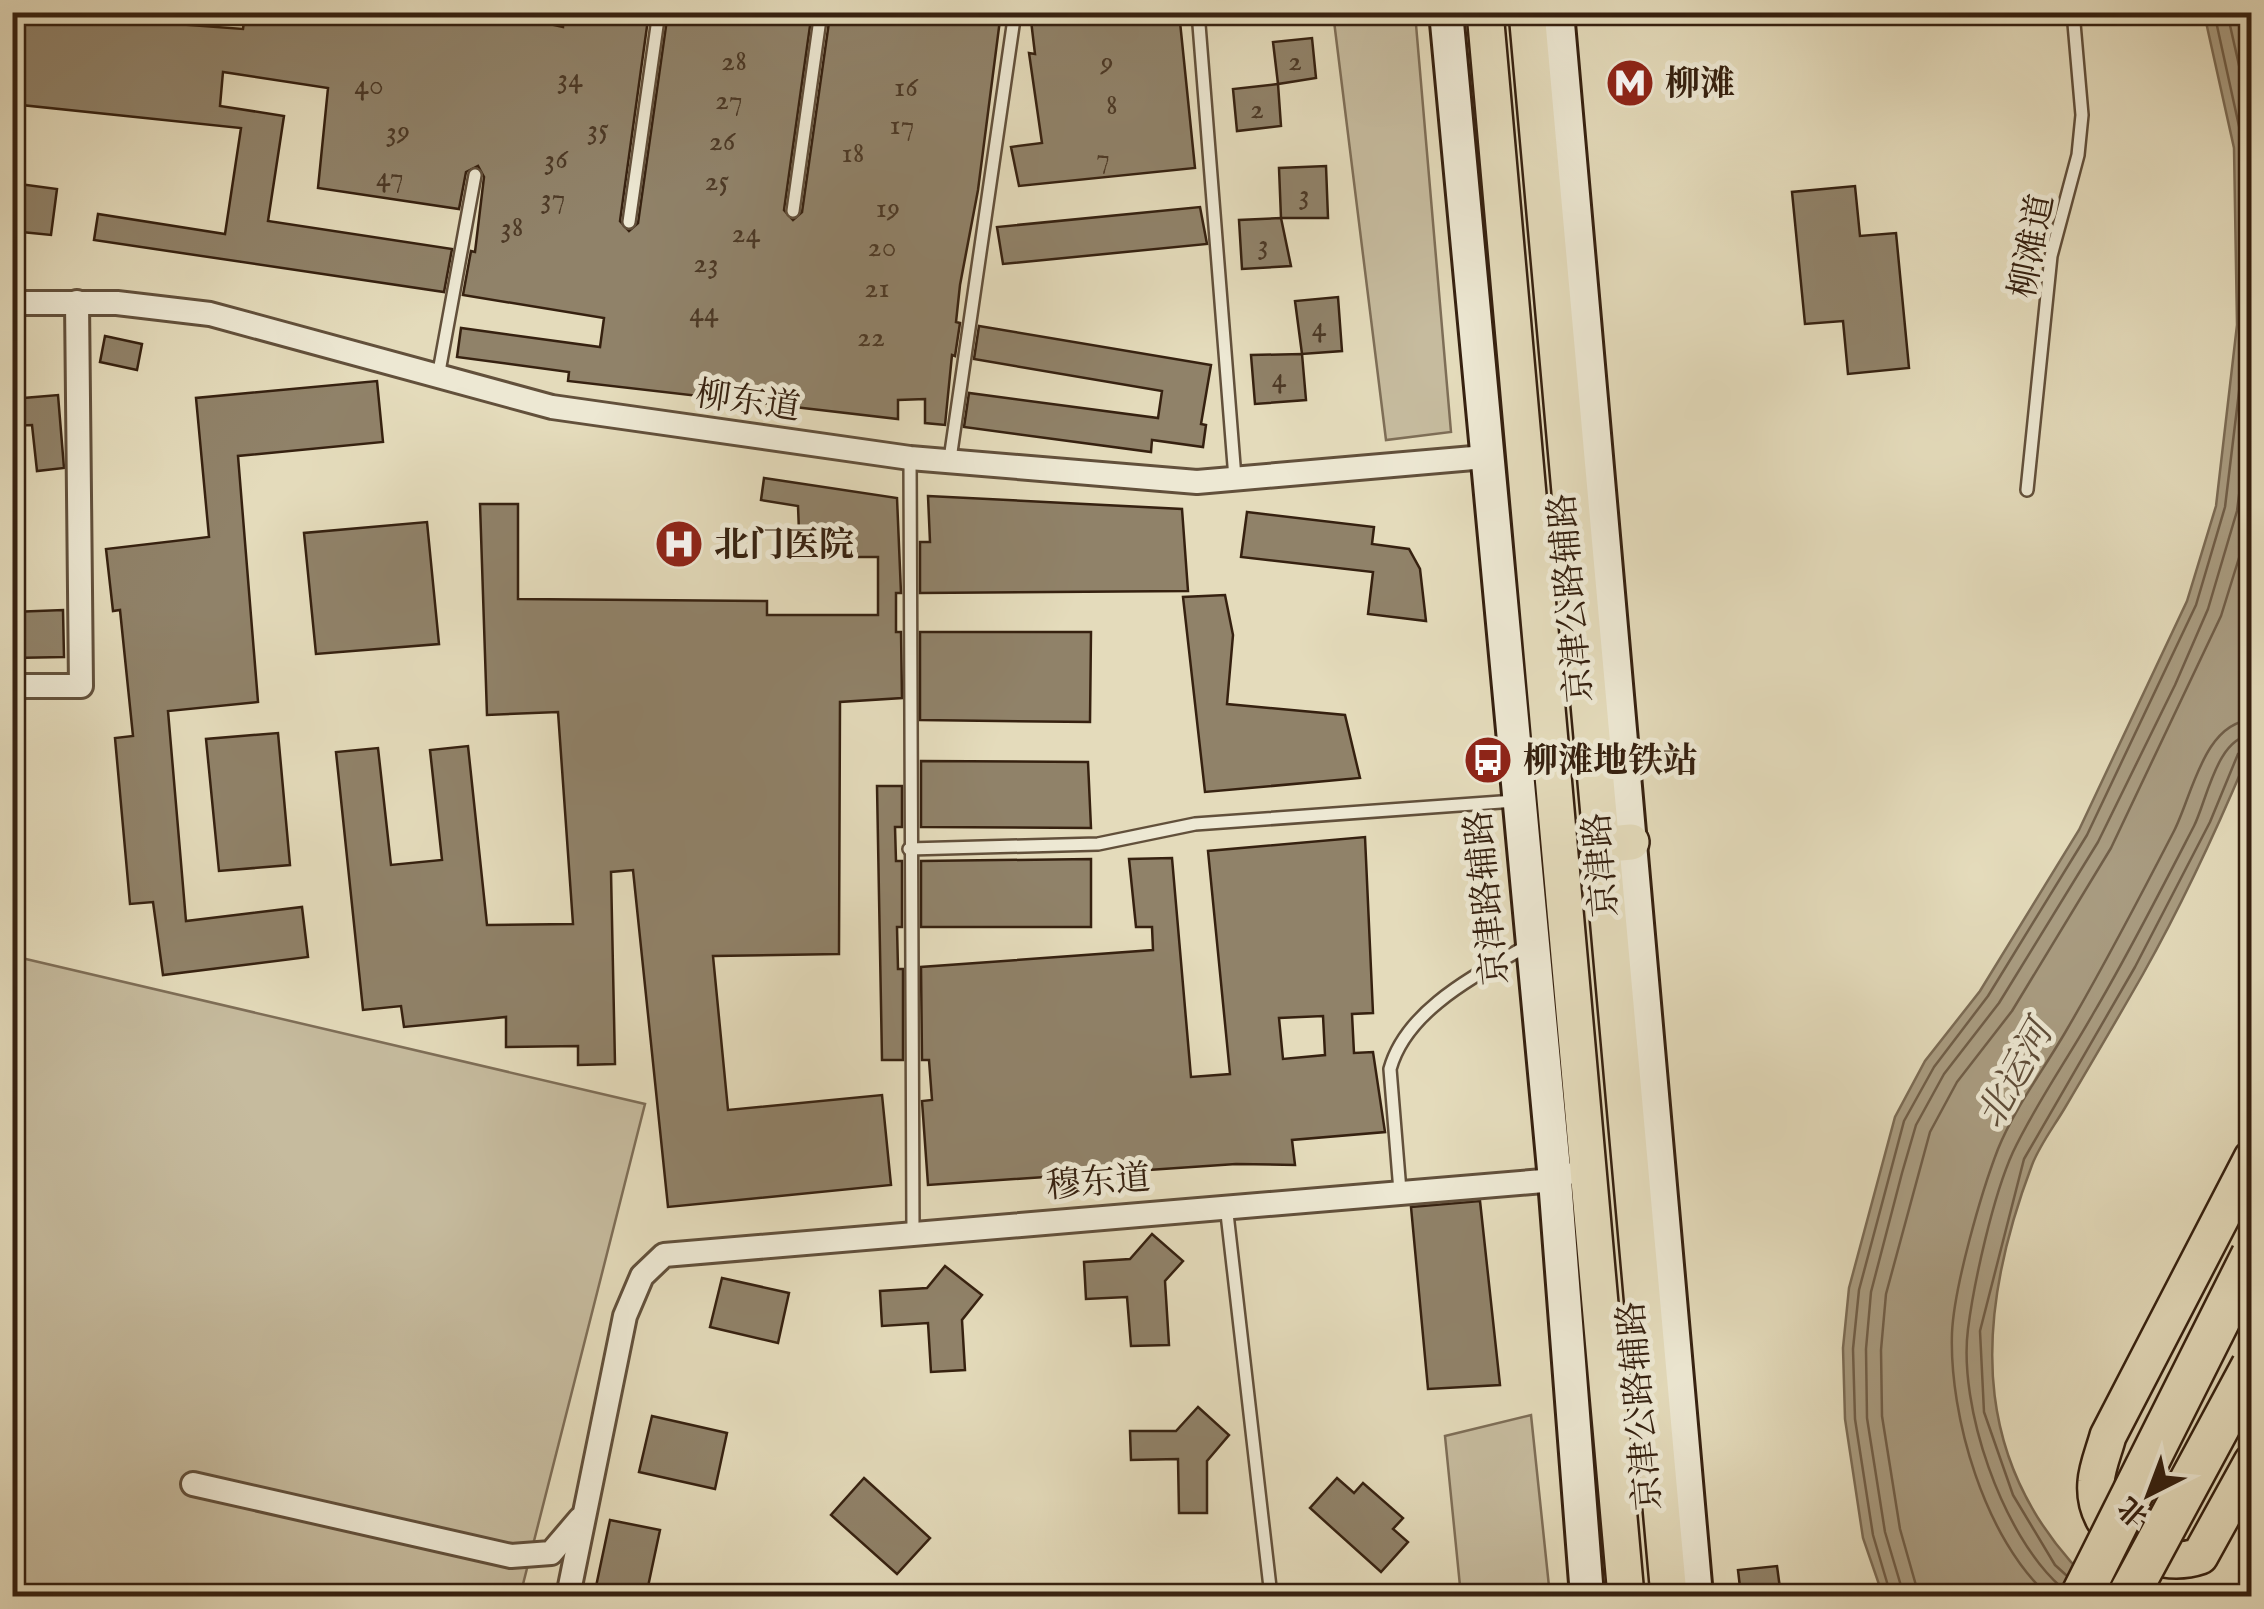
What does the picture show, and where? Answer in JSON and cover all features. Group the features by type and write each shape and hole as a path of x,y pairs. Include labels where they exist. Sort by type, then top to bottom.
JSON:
{"highway":[{"path":"2081,1596 2252,1255"},
{"path":"2128,1596 2252,1366"}],"main road":[{"name":"京津路","path":"1485,12 1542,808 1589,1144 1626,1596"},
{"name":"京津路","path":"1527,12 1614,844 1669,1596"},
{"path":"2252,1158 2108,1436 2096,1483 2098,1507 2122,1542 2157,1560 2179,1564 2200,1556 2252,1462"}],"street":[{"name":"京津路辅路","path":"1446,12 1513,759 1542,808 1531,944 1555,1180 1587,1596"},
{"name":"京津公路辅路","path":"1557,12 1614,844 1696,1596"},
{"name":"柳东道","path":"12,303 77,302 210,314 552,408 910,458 1196,482 1485,457"},
{"path":"12,686 81,686 77,302"},
{"path":"1589,1144 1578,1162 1555,1180 1581,1199 1596,1230"},
{"name":"穆东道","path":"585,1512 625,1316 652,1264 664,1255 1226,1204 1555,1180"},
{"path":"193,1484 512,1556 551,1553 585,1512"},
{"path":"568,1596 585,1512"}],"lane":[{"path":"630,222 658,12"},
{"path":"793,210 820,12"},
{"path":"950,459 1015,12"},
{"path":"1198,12 1235,478"},
{"name":"柳滩道","path":"2028,490 2051,256 2078,155 2082,115 2073,12"},
{"path":"438,377 475,175"},
{"path":"910,458 912,1234"},
{"path":"909,849 1098,844 1194,824 1542,808"},
{"path":"1400,1191 1390,1069 1396,1050 1416,1020 1485,970 1531,944"},
{"path":"1226,1204 1271,1596"}],"shaded area":[{"path":"1333,13 1415,13 1451,432 1386,440"},
{"path":"13,956 645,1104 520,1596 13,1596"},
{"path":"1531,1415 1550,1596 1461,1596 1445,1436"}],"water":[{"name":"北运河","path":"2204,13 2251,13 2251,748 2158,946 2035,1157 2012,1225 1992,1340 1995,1395 2006,1449 2028,1500 2060,1549 2105,1596 1883,1596 1863,1538 1845,1419 1843,1348 1849,1288 1895,1117 1925,1061 1980,991 2079,830 2187,601 2216,506 2237,325 2234,148"}],"building":[{"path":"12,12 243,29 245,14 303,23 304,12 495,12 563,27 564,12 649,12 620,221 629,231 638,223 668,12 765,12 811,19 784,210 793,220 802,212 829,22 843,24 844,12 1001,12 978,190 960,285 956,322 960,323 955,356 952,355 945,425 925,423 925,399 898,400 898,419 568,381 569,372 457,357 461,328 600,347 604,318 463,295 471,251 475,252 484,177 478,166 466,172 459,209 318,188 328,88 223,72 220,106 284,116 268,221 452,249 444,292 94,240 98,214 225,234 241,128 12,104"},
{"path":"1030,12 1179,12 1195,168 1019,186 1011,147 1042,143 1029,53 1035,54"},
{"path":"1312,38 1316,78 1278,84 1273,42"},
{"path":"1278,84 1281,126 1237,131 1233,89"},
{"path":"1326,166 1328,218 1281,218 1279,168"},
{"path":"12,183 57,189 51,235 12,231"},
{"path":"1855,186 1860,236 1896,233 1909,368 1848,374 1843,321 1805,324 1792,192"},
{"path":"1200,207 1207,244 1003,264 997,227"},
{"path":"1281,218 1291,266 1242,269 1239,220"},
{"path":"1338,297 1342,351 1302,354 1295,301"},
{"path":"979,326 1211,365 1201,424 1206,425 1203,447 1152,440 1151,452 964,427 969,393 1158,418 1162,391 974,359"},
{"path":"105,336 142,344 137,370 100,362"},
{"path":"1302,354 1306,400 1255,404 1251,355"},
{"path":"377,381 383,442 238,456 258,702 168,711 186,921 302,907 308,957 163,975 153,902 130,904 115,738 133,736 120,610 113,611 106,549 209,537 196,398"},
{"path":"58,395 64,468 37,471 32,425 12,426 12,399"},
{"path":"764,478 897,498 901,593 896,593 896,632 901,632 902,698 840,702 839,954 713,956 728,1110 882,1095 891,1185 668,1207 633,870 611,872 615,1064 578,1065 578,1046 506,1047 506,1017 404,1027 401,1006 363,1010 336,752 378,748 391,865 442,860 430,750 468,746 487,925 573,924 558,712 487,715 480,504 518,504 518,599 767,601 767,615 878,615 878,557 800,557 798,506 761,500"},
{"path":"928,496 1182,509 1188,591 920,593 920,542 930,542"},
{"path":"1247,512 1374,527 1372,544 1409,549 1420,569 1426,621 1368,614 1373,572 1241,557"},
{"path":"427,522 439,644 316,654 304,533"},
{"path":"1225,595 1233,635 1227,704 1345,715 1360,778 1205,792 1183,597"},
{"path":"63,610 64,657 12,658 12,612"},
{"path":"920,632 1091,632 1090,722 920,720"},
{"path":"278,733 290,865 219,871 206,739"},
{"path":"921,761 1088,762 1091,828 921,827"},
{"path":"877,786 902,786 902,827 895,827 896,861 902,861 902,927 897,927 898,969 903,969 903,1060 882,1060"},
{"path":"1365,837 1373,1013 1352,1014 1354,1053 1373,1052 1385,1132 1292,1140 1295,1165 1236,1164 928,1185 922,1101 932,1100 929,1060 922,1060 921,967 1153,950 1152,927 1136,927 1129,859 1172,858 1191,1077 1230,1074 1208,851","holes":["1323,1016 1325,1055 1283,1059 1279,1018"]},
{"path":"1091,859 1091,927 921,927 921,861"},
{"path":"1480,1201 1500,1385 1428,1389 1411,1207"},
{"path":"1152,1234 1183,1261 1165,1281 1169,1345 1131,1346 1127,1297 1086,1299 1084,1262 1130,1259"},
{"path":"945,1266 982,1295 962,1320 965,1370 931,1372 928,1323 882,1326 880,1291 927,1288"},
{"path":"722,1278 789,1293 778,1343 710,1327"},
{"path":"1198,1407 1229,1435 1207,1461 1207,1513 1179,1513 1178,1459 1131,1460 1130,1431 1176,1431"},
{"path":"652,1416 727,1433 715,1489 639,1472"},
{"path":"864,1478 930,1538 897,1574 831,1515"},
{"path":"1337,1478 1354,1493 1363,1483 1403,1518 1393,1529 1408,1542 1381,1572 1310,1508"},
{"path":"610,1520 660,1530 646,1596 594,1596"},
{"path":"1777,1566 1781,1596 1741,1596 1738,1570"}],"place":[{"name":"柳滩","path":"1630,83"},
{"name":"北门医院","path":"679,544"},
{"name":"柳滩地铁站","path":"1488,760"}]}
